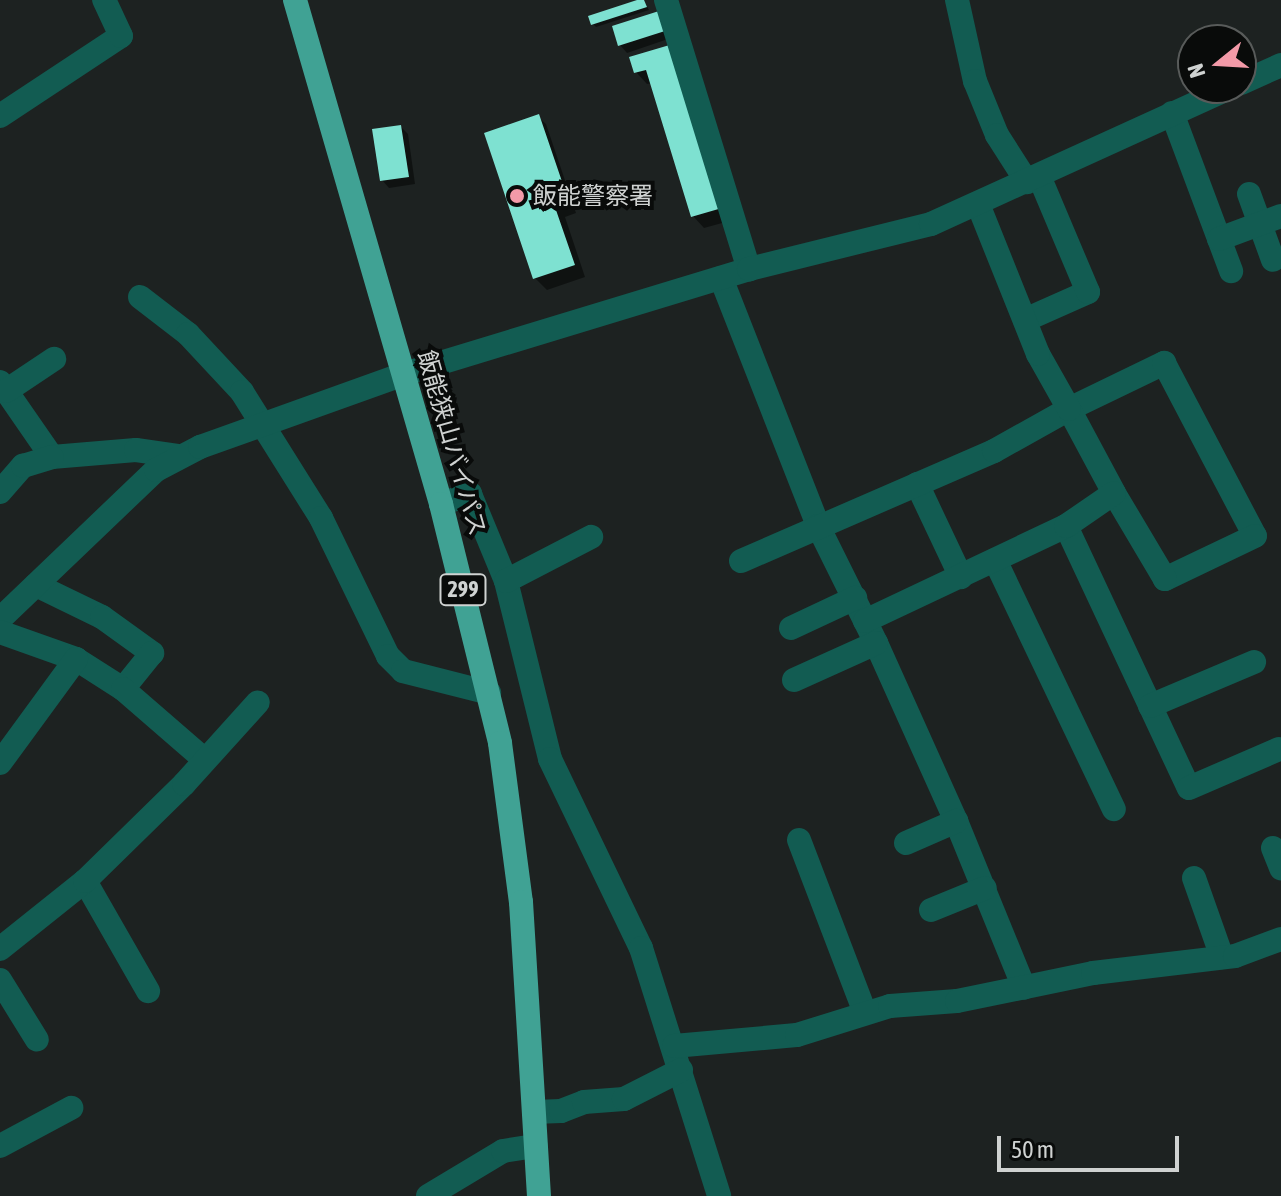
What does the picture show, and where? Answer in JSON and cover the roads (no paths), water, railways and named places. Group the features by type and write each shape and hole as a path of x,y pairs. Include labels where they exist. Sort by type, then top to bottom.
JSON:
{"highway":[{"name":"飯能狭山バイパス","path":"295,0 441,504 500,743 521,902 539,1196"}],"street":[{"path":"0,116 121,36 104,0"},
{"path":"666,0 749,269"},
{"path":"957,0 975,81 997,135 1033,179 1088,292 1025,320"},
{"path":"1257,76 1281,65"},
{"path":"0,619 131,492 178,456 404,374 749,269 898,234 978,204 1193,104"},
{"path":"1172,113 1231,271"},
{"path":"1249,194 1270,220 1273,260"},
{"path":"741,561 994,451 1069,409 1164,363 1255,536 1165,579 1114,493 1069,409 1038,354 978,204"},
{"path":"1219,239 1270,220"},
{"path":"721,278 818,526 871,632 956,821 1024,988"},
{"path":"140,297 188,334 242,392 321,518 388,656 403,671 489,693"},
{"path":"52,457 3,387 54,359"},
{"path":"0,492 23,466 52,457 136,450 178,456"},
{"path":"917,484 961,577"},
{"path":"794,680 961,577 1066,526 1114,493"},
{"path":"441,504 470,494 506,581 550,759 641,948 719,1196"},
{"path":"1066,526 1189,788 1279,749"},
{"path":"506,581 591,537"},
{"path":"995,560 1114,809"},
{"path":"36,585 102,617 152,653 123,689"},
{"path":"791,628 855,598"},
{"path":"0,632 76,659 123,689 205,760"},
{"path":"0,763 76,659"},
{"path":"1150,706 1254,662"},
{"path":"0,949 85,881 258,702"},
{"path":"906,843 956,821"},
{"path":"799,840 865,1013"},
{"path":"1194,878 1222,957"},
{"path":"85,881 148,991"},
{"path":"931,910 985,888"},
{"path":"674,1046 797,1035 890,1006 957,1001 1093,973 1222,957 1254,951 1281,939"},
{"path":"0,980 9,1016 37,1040"},
{"path":"534,1112 561,1111 584,1102 624,1099 681,1070"},
{"path":"0,1146 71,1108"},
{"path":"428,1196 503,1151 536,1146"}],"place":[{"name":"飯能警察署","path":"517,196"}]}
